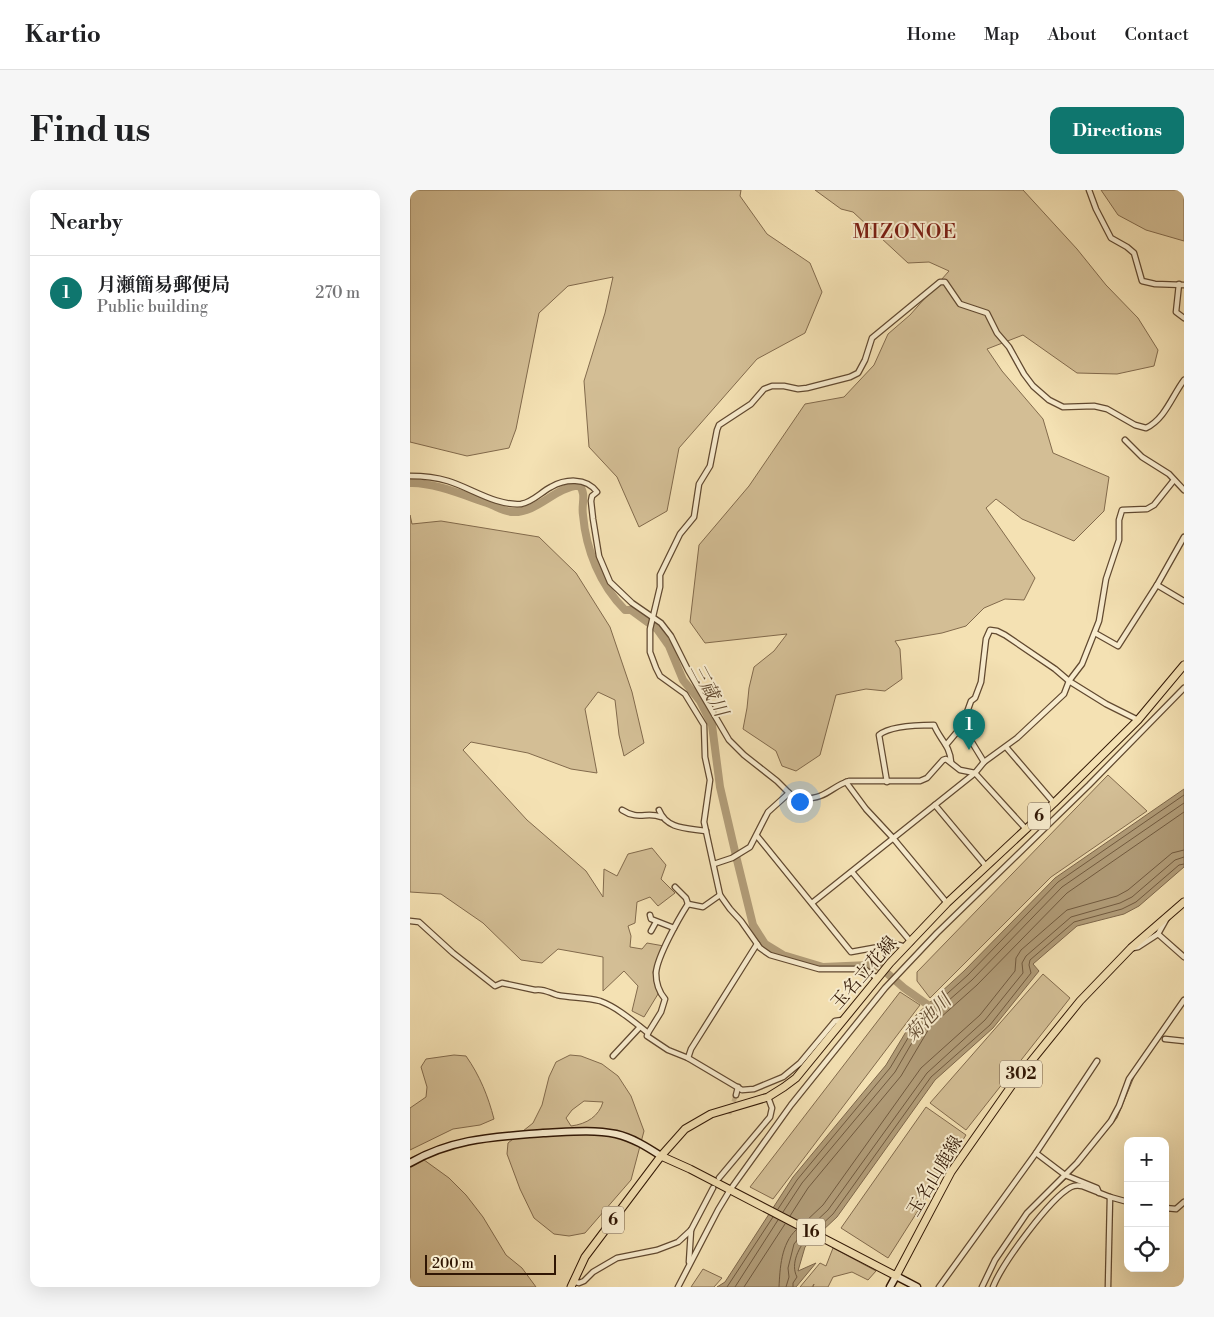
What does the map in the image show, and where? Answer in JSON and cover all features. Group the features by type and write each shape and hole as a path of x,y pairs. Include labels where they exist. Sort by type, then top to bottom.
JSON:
{"main road":[{"name":"玉名立花線","path":"572,1284 585,1257 661,1156 685,1129 711,1114 768,1097 784,1088 796,1078 890,963 947,903 1025,828 1054,803 1138,720 1184,665"},
{"name":"玉名山鹿線","path":"896,1276 951,1172 1012,1085 1080,1001 1131,948 1184,902"},
{"name":"16","path":"661,1156 896,1276"}],"street":[{"path":"1089,190 1096,209 1111,238 1134,253 1142,281 1155,284 1182,285 1176,312 1184,318"},
{"path":"879,975 864,968 819,969 770,954 760,948 720,895 704,817 710,780 705,757 704,725 685,694 660,676 650,652 650,629 660,587 660,575 680,534 694,518 698,484 710,466 716,430 719,425 751,404 764,389 772,386 798,389 807,388 850,377 858,373 865,360 872,338 878,331 902,315 940,282 945,282 949,286 960,304 987,313 997,333 1009,346 1024,374 1033,386 1049,400 1063,407 1094,406 1107,409 1135,425 1146,428 1152,425 1164,412 1184,380"},
{"path":"1125,440 1142,457 1169,474 1184,490"},
{"path":"410,476 428,476 444,480 497,500 515,504 531,501 552,486 568,481 584,482 596,490 591,501 593,519 600,556 610,582 632,604 661,623 671,636 688,670 729,740 796,800 821,796 846,782 920,781 928,778 946,759 960,770 976,772 1025,828"},
{"path":"812,904 976,772 984,762 1006,747 1064,694 1069,682 1082,664 1095,633 1103,605 1106,579 1119,540 1119,520 1122,510 1147,509 1154,506 1174,480"},
{"path":"1095,633 1118,646 1157,585 1184,537"},
{"path":"1157,585 1184,601"},
{"path":"946,745 962,726 971,701 976,698 981,682 986,639 990,630 997,631 1019,645 1055,669 1069,682 1138,720"},
{"path":"678,1287 718,1210 797,1098 890,982 1184,688"},
{"path":"887,782 879,735 881,733 915,726 934,725 950,751 951,762"},
{"path":"962,726 984,762"},
{"path":"1006,747 1054,803"},
{"path":"846,782 866,809 893,838 947,903"},
{"path":"714,864 732,858 750,847 768,812 789,793"},
{"path":"935,805 986,866"},
{"path":"622,810 638,817 656,815 676,826 706,831"},
{"path":"658,810 662,817"},
{"path":"757,836 851,952 895,944 908,945"},
{"path":"852,872 908,945"},
{"path":"648,1033 661,1012 665,999 657,982 656,971 674,928 688,904 686,898 675,887"},
{"path":"688,904 703,907 720,895"},
{"path":"650,915 656,922 674,928"},
{"path":"1131,948 1138,947 1158,934 1169,915"},
{"path":"410,921 419,922 496,986 502,983 600,1002 640,1026 648,1033 647,1036 655,1042 668,1050 688,1058 742,1090 754,1089 783,1077 800,1064 835,1021 842,1020"},
{"path":"652,931 656,922"},
{"path":"1158,934 1184,957"},
{"path":"688,1058 691,1049 757,944"},
{"path":"982,1287 995,1260 1027,1214 1065,1175 1111,1121 1129,1079 1184,1000"},
{"path":"614,1056 640,1026"},
{"path":"1165,1039 1184,1041"},
{"path":"939,1287 1036,1154 1097,1060"},
{"path":"736,1095 738,1087"},
{"path":"719,1178 770,1117 772,1108 768,1097"},
{"path":"410,1163 440,1149 477,1138 582,1132 601,1132 627,1137 661,1156"},
{"path":"1036,1154 1065,1175 1097,1188 1099,1192"},
{"path":"993,1286 1019,1244 1046,1210 1066,1190 1078,1185 1124,1201"},
{"path":"572,1284 584,1281 593,1272 617,1258 678,1242 691,1230 713,1188"},
{"path":"1108,1287 1110,1197"},
{"path":"1169,1208 1176,1209 1184,1202"},
{"path":"688,1266 691,1230"},
{"path":"896,1276 917,1287"},
{"name":"302","path":"890,1287 896,1276"}],"shaded area":[{"path":"410,190 741,190 740,196 767,234 810,263 822,292 805,333 757,359 679,448 667,511 639,527 617,477 589,447 584,381 605,313 613,277 568,286 539,313 516,429 509,448 467,456 410,442"},
{"path":"815,190 1023,190 1077,249 1106,285 1138,318 1158,350 1154,366 1117,374 1077,373 1023,335 987,349 1002,371 1043,419 1053,453 1109,477 1104,511 1074,541 1022,519 996,499 986,508 1035,578 1024,600 1005,599 984,608 966,626 942,633 895,641 900,649 902,679 885,691 866,689 836,695 820,755 796,771 782,766 776,751 743,729 754,667 774,651 787,634 705,643 690,622 699,545 749,486 805,404 844,397 874,365 888,334 910,315 949,271 929,262 908,263 853,212 841,209"},
{"path":"1101,190 1184,190 1184,241 1146,230 1118,215"},
{"path":"410,515 412,524 441,521 539,537 576,573 610,627 632,692 644,743 624,756 619,735 615,700 598,692 585,709 597,773 571,769 528,753 471,742 463,750 527,820 586,871 603,897 604,869 617,876 628,854 652,848 666,865 661,879 675,893 658,906 650,897 637,902 635,923 628,926 631,936 630,947 642,949 647,943 664,946 653,972 658,994 644,1017 632,1011 638,986 624,971 603,991 603,957 558,949 542,963 521,960 483,923 441,894 410,892"},
{"path":"1108,775 1147,811 1051,877 930,998 917,981 917,972"},
{"path":"1043,974 1070,998 966,1130 930,1103"},
{"path":"900,992 920,1005 773,1199 750,1187"},
{"path":"454,1055 466,1056 471,1064 483,1086 494,1119 480,1125 453,1129 410,1150 410,1108 426,1097 427,1087 421,1067 426,1059"},
{"path":"570,1055 581,1056 602,1064 618,1076 631,1096 644,1131 631,1180 585,1233 569,1236 554,1234 534,1218 520,1189 507,1154 508,1143 533,1123 542,1105 549,1077 556,1062","holes":["584,1101 603,1102 599,1111 592,1119 571,1126 566,1118 572,1110"]},
{"path":"926,1107 966,1135 888,1258 841,1228"},
{"path":"420,1157 449,1178 466,1195 483,1217 506,1255 522,1268 536,1287 410,1287 410,1163"},
{"path":"833,1248 876,1271 868,1280 852,1272 833,1277 828,1287 813,1287 814,1284 812,1287 800,1287 820,1263 826,1266"},
{"path":"703,1269 722,1278 714,1287 691,1287"}],"water":[{"name":"菊池川","path":"1184,789 1184,867 1139,906 1124,914 1077,926 1033,964 1039,971 993,1028 935,1080 837,1217 805,1247 798,1271 816,1263 796,1287 717,1287 725,1282 793,1177 886,1065 916,1015 964,971 1055,878"}],"waterway":[{"name":"三蔵川","path":"410,483 439,487 510,512 530,509 570,487 579,485 583,492 583,511 587,541 596,566 608,590 625,610 631,610 657,629 669,646 683,680 700,701 712,725 720,787 737,860 753,925 765,944 783,955 823,967 869,965 880,967 904,988 935,1010"},
{"path":"1147,1057 1184,1004"},
{"path":"1070,1175 1117,1118 1136,1072"},
{"path":"1021,1225 1033,1210 1067,1178"},
{"path":"985,1287 993,1268"}],"tunnel":[{"path":"729,1114 736,1095"}],"place":[{"name":"月瀬簡易郵便局","path":"969,750"}],"district":[{"name":"MIZONOE","path":"905,232"}]}
